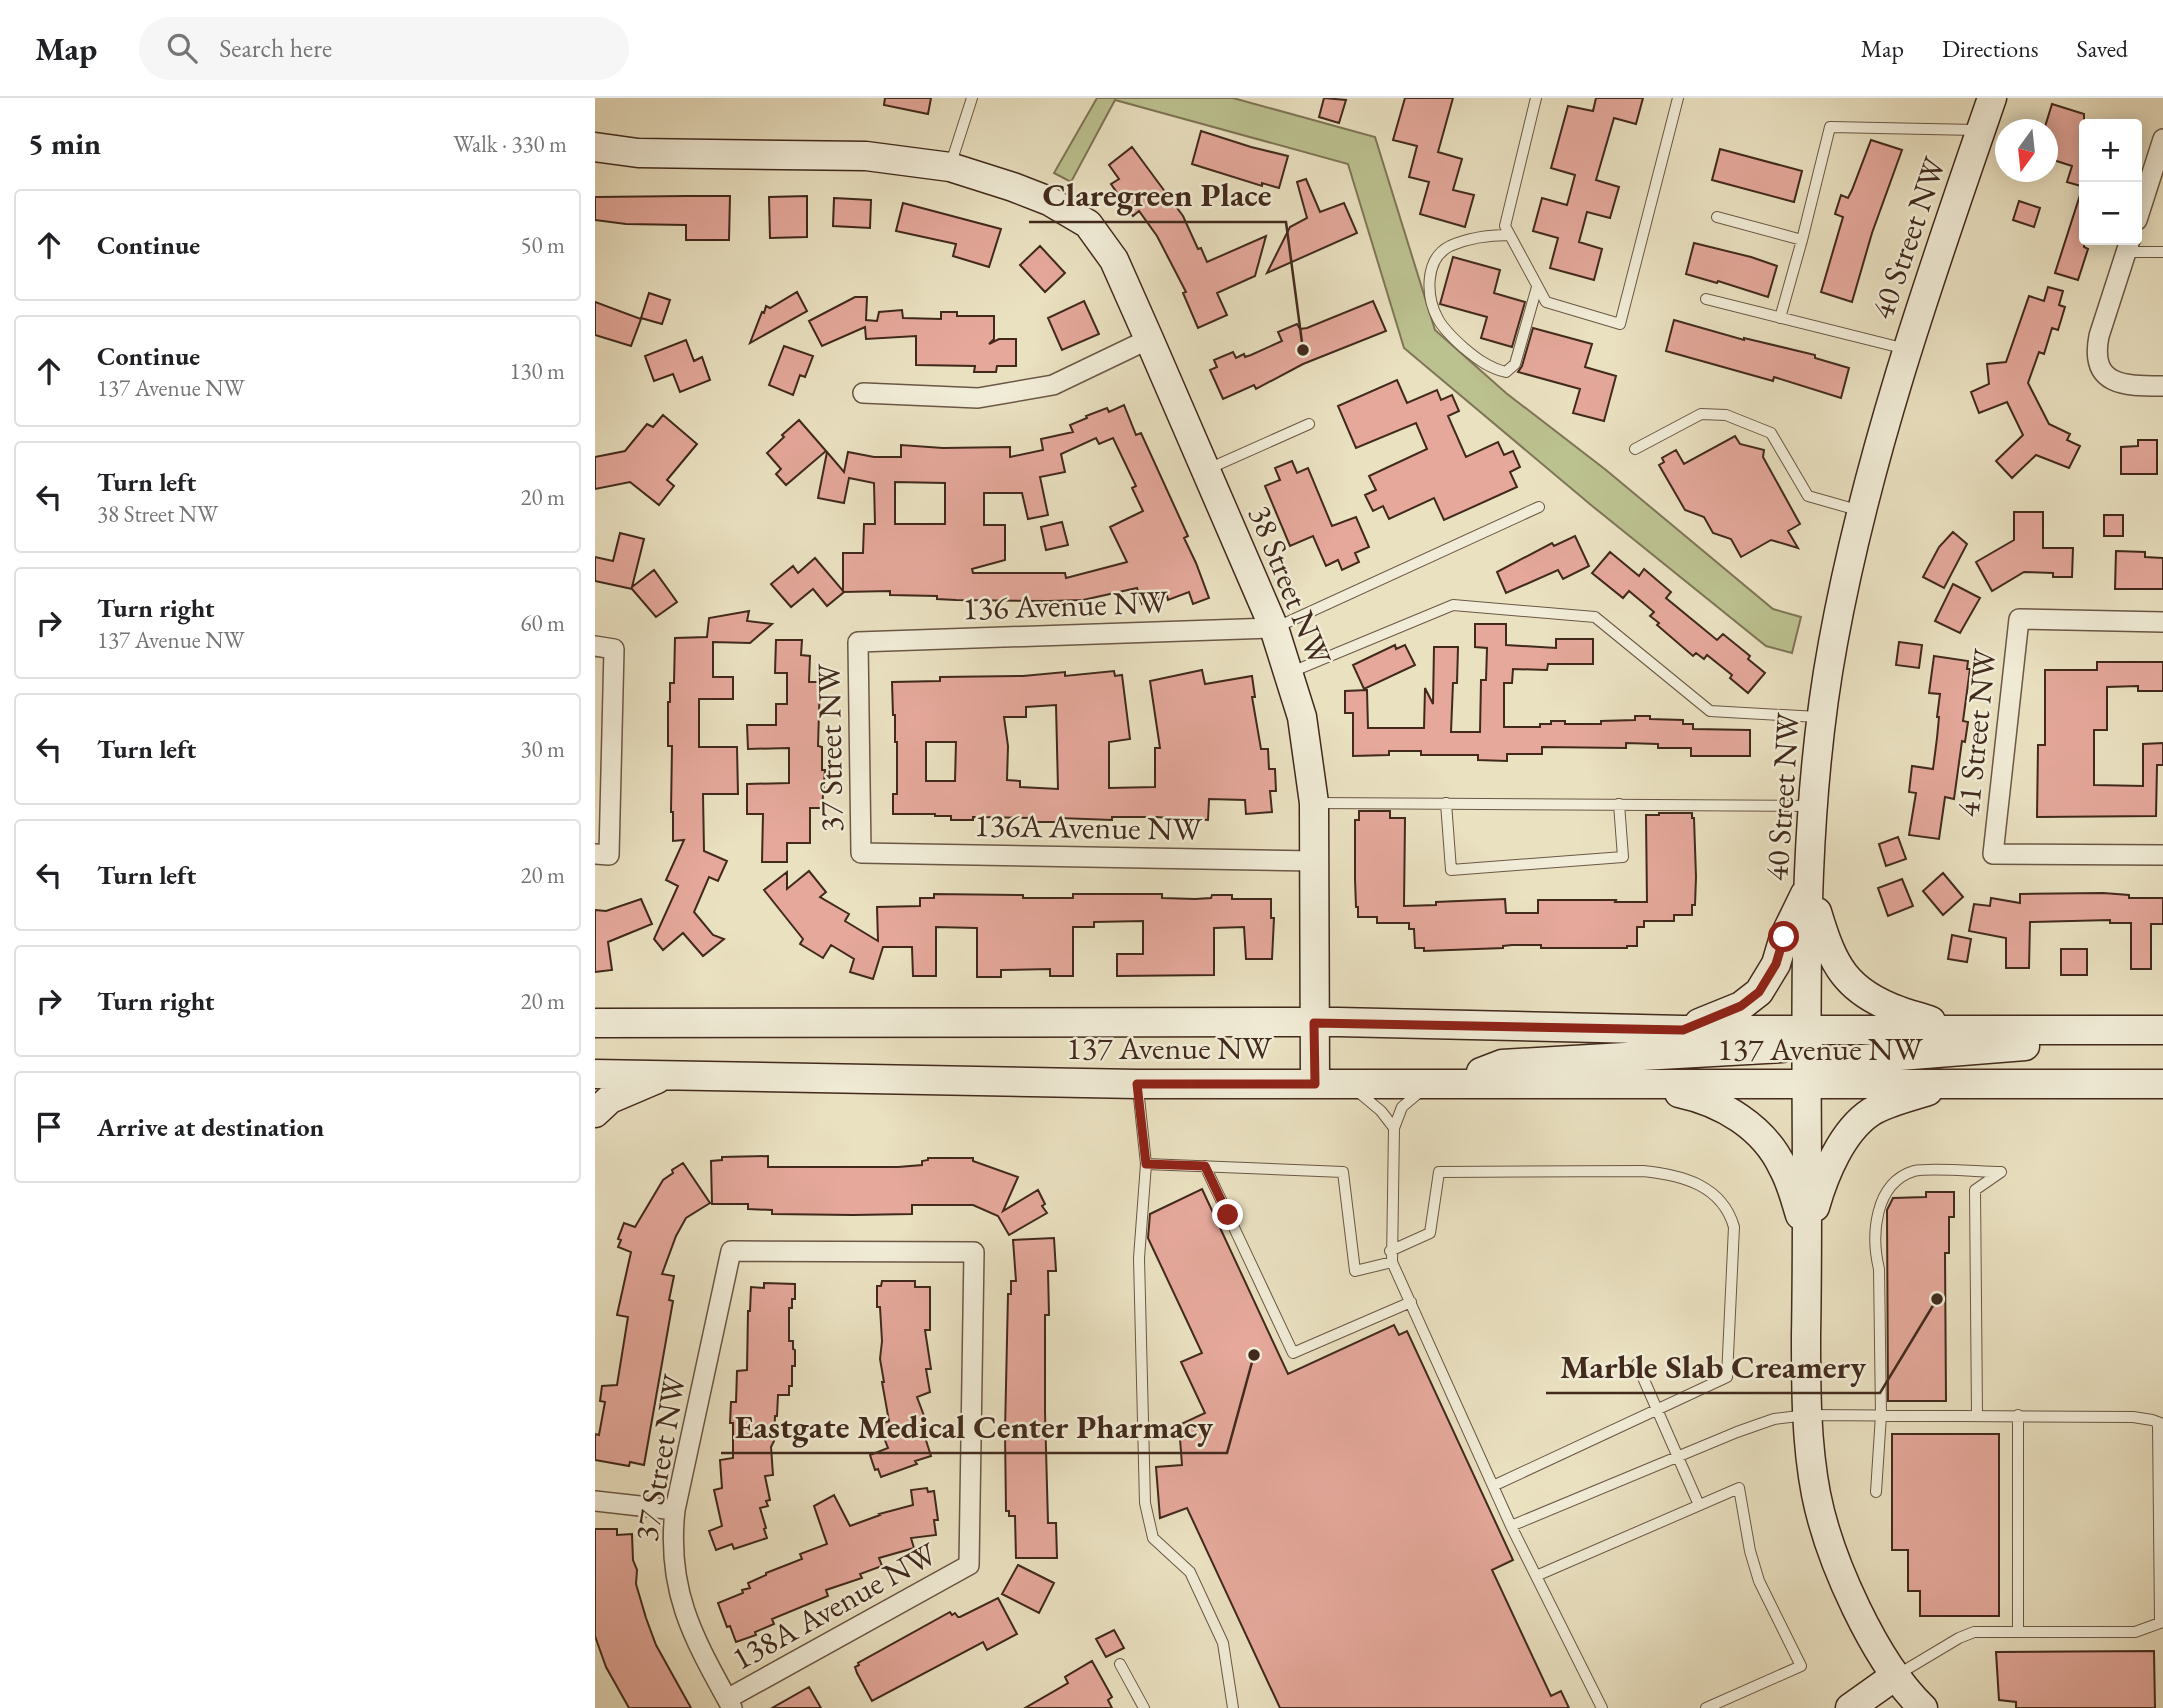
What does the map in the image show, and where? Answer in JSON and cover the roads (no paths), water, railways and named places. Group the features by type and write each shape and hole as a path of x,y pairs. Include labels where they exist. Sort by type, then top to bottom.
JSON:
{"main road":[{"name":"40 Street NW","path":"1923,1708 1895,1676 1850,1596 1824,1528 1811,1462 1807,1415 1806,1030 1812,806 1832,643 1869,476 1907,349 1992,98"},
{"name":"38 Street NW","path":"595,147 638,153 866,156 950,167 1049,201 1088,224 1114,260 1206,470 1274,628 1302,717 1314,803 1315,1084"},
{"path":"1809,885 1828,950 1841,972 1856,987 1868,997 1901,1012 1953,1029"},
{"path":"1683,1030 1741,1006 1759,992 1776,964 1784,937 1809,885"},
{"name":"137 Avenue NW","path":"595,1023 1314,1023 1683,1030 2163,1030"},
{"path":"1453,1082 1502,1064 1782,1048 1806,1030"},
{"path":"1807,1084 1823,1066 1837,1061 2123,1038 2163,1030"},
{"name":"137 Avenue NW","path":"595,1074 1137,1084 2163,1084"},
{"path":"595,1113 610,1099 668,1074"},
{"path":"1807,1233 1821,1184 1836,1153 1857,1126 1871,1112 1948,1084"},
{"path":"1642,1085 1698,1097 1730,1112 1759,1133 1769,1143 1784,1168 1807,1233"},
{"path":"1850,1708 1895,1676"}],"street":[{"path":"2142,204 2163,139"},
{"path":"2128,246 2098,345 2099,363 2103,372 2117,383 2128,386 2163,386"},
{"path":"863,393 978,398 1053,385 1149,339"},
{"name":"41 Street NW","path":"2163,622 2019,619 1993,854 2163,855"},
{"name":"136 Avenue NW","path":"858,642 1274,628"},
{"name":"37 Street NW","path":"858,642 861,853"},
{"path":"602,854 605,648"},
{"name":"136A Avenue NW","path":"861,853 1314,861"},
{"name":"37 Street NW","path":"729,1703 688,1623 680,1600 673,1558 675,1510 731,1251 974,1252 969,1565"},
{"path":"595,1501 675,1510"},
{"name":"138A Avenue NW","path":"729,1703 969,1565"}],"lane":[{"path":"950,167 972,98"},
{"path":"1536,98 1505,226 1546,302 1620,324 1678,98"},
{"path":"1780,318 1830,127 1981,131"},
{"path":"1717,217 1802,240"},
{"path":"1509,235 1490,235 1448,247 1433,264 1429,282 1431,303 1439,321 1454,339 1476,358 1493,369 1506,372 1515,364 1537,287"},
{"path":"2128,246 2163,252"},
{"path":"1706,299 1907,349"},
{"path":"1636,449 1701,414 1725,415 1772,433 1808,496 1861,511"},
{"path":"1206,470 1309,424"},
{"path":"1274,628 1539,508"},
{"path":"1288,673 1453,605 1479,607 1595,617 1710,711 1822,717"},
{"path":"1314,803 1812,806"},
{"path":"1446,803 1451,870 1623,857 1619,804"},
{"path":"1453,1082 1416,1093 1402,1107 1394,1128 1390,1251 1392,1262 1511,1526 1602,1708"},
{"path":"1137,1084 1146,1164 1139,1258 1145,1503 1153,1538 1190,1573 1223,1643 1233,1708"},
{"path":"1348,1084 1381,1111 1394,1128"},
{"path":"1146,1164 1343,1172 1355,1271 1392,1262"},
{"path":"1205,1166 1293,1353 1411,1302"},
{"path":"1390,1251 1430,1233 1439,1172 1643,1171 1689,1179 1720,1201 1730,1213 1734,1227 1727,1377 1493,1486"},
{"path":"1876,1492 1881,1415 1879,1269 1874,1250 1876,1212 1897,1179 1915,1171 2001,1172 1975,1189 1977,1414"},
{"path":"1637,1364 1699,1505"},
{"path":"1511,1526 1774,1419 1807,1415 1977,1414 2133,1417 2161,1423 2162,1622 2135,1632 1966,1634 1895,1676"},
{"path":"2018,1415 2018,1632"},
{"path":"1536,1576 1739,1488 1759,1581 1801,1667 1706,1708"},
{"path":"1120,1664 1145,1708"}],"place":[{"name":"Claregreen Place","path":"1303,350"},
{"name":"Marble Slab Creamery","path":"1937,1299"},
{"name":"Eastgate Medical Center Pharmacy","path":"1254,1355"}]}
